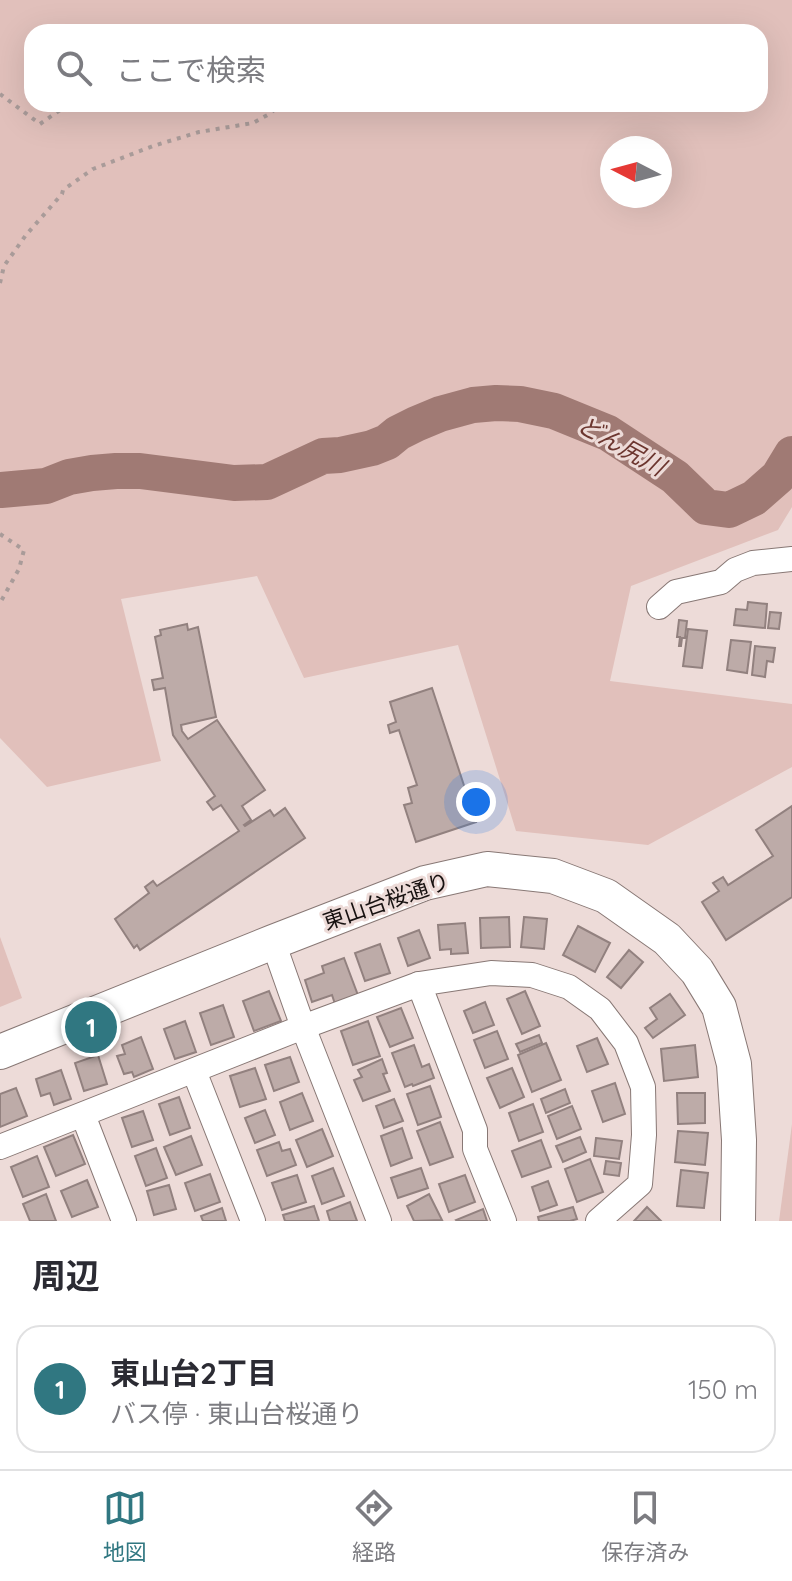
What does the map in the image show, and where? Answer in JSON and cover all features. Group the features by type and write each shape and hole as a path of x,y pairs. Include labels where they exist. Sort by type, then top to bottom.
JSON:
{"street":[{"path":"659,607 676,592 721,582 735,570 753,563 792,559"},
{"name":"東山台桜通り","path":"0,1052 425,883 487,869 553,876 606,896 667,939 697,971 719,1007 734,1064 739,1140 738,1214"},
{"path":"273,942 379,1221"},
{"path":"0,1147 419,984 491,973 532,975 569,987 600,1009 626,1043 643,1087 644,1135 640,1184 598,1221"},
{"path":"419,984 475,1130 475,1149 504,1221"},
{"path":"194,1071 253,1221"},
{"path":"83,1115 124,1221"}],"path":[{"path":"0,94 40,124 57,112"},
{"path":"0,283 4,266 26,235 63,190 93,169 199,132 253,123 272,112"},
{"path":"0,534 24,550 19,569 0,603"}],"shaded area":[{"path":"0,0 792,0 792,507 778,530 631,586 610,681 792,704 792,767 648,845 516,831 458,645 304,678 257,576 121,599 161,761 47,787 0,738"},
{"path":"0,937 22,998 0,1007"},
{"path":"792,1124 792,1221 779,1221"}],"building":[{"path":"748,602 767,604 765,628 734,625 736,609 747,610"},
{"path":"770,612 781,613 779,629 768,628"},
{"path":"679,620 687,621 681,646 680,637 677,637"},
{"path":"187,624 188,630 198,627 216,717 181,725 182,731 188,739 217,720 265,790 242,806 251,820 244,825 270,810 274,816 285,808 305,838 140,950 137,945 134,948 115,919 149,893 145,887 153,881 157,886 239,831 221,805 213,810 207,802 215,796 173,735 165,688 154,690 152,680 163,678 155,637 161,635 160,630"},
{"path":"688,629 707,631 702,668 683,666"},
{"path":"731,640 751,642 747,673 727,670"},
{"path":"755,646 775,648 773,662 767,661 765,677 752,675"},
{"path":"432,688 476,822 416,842 404,805 412,803 408,788 417,785 399,730 390,733 388,725 396,722 390,702"},
{"path":"792,806 792,897 726,940 702,902 719,891 713,883 723,877 728,885 773,856 756,830"},
{"path":"509,917 510,947 481,948 480,918"},
{"path":"524,917 547,919 544,949 521,947"},
{"path":"465,923 468,953 451,954 451,949 440,950 438,925"},
{"path":"578,926 610,943 595,972 563,955"},
{"path":"419,930 430,958 408,966 398,938"},
{"path":"380,944 390,973 365,981 355,953"},
{"path":"629,950 643,962 621,988 607,977"},
{"path":"344,958 359,998 336,1007 332,995 312,1002 305,980 324,973 322,966"},
{"path":"269,991 281,1021 254,1031 243,1001"},
{"path":"525,991 540,1026 522,1034 507,999"},
{"path":"670,994 685,1015 653,1038 645,1028 657,1019 650,1008"},
{"path":"485,1002 494,1025 473,1033 464,1011"},
{"path":"223,1005 234,1037 211,1045 200,1013"},
{"path":"401,1008 413,1038 390,1047 377,1017"},
{"path":"185,1021 196,1052 175,1059 164,1029"},
{"path":"368,1021 380,1056 353,1065 341,1031"},
{"path":"497,1031 508,1059 485,1068 474,1040"},
{"path":"539,1035 542,1043 520,1052 516,1044"},
{"path":"141,1037 153,1069 134,1077 132,1072 124,1074 117,1056 125,1054 122,1045"},
{"path":"597,1038 608,1064 587,1072 577,1046"},
{"path":"546,1043 561,1080 532,1092 518,1055"},
{"path":"414,1045 422,1067 429,1064 434,1078 405,1087 392,1053"},
{"path":"695,1045 698,1077 664,1081 661,1049"},
{"path":"98,1055 107,1084 84,1091 75,1063"},
{"path":"290,1057 299,1082 274,1091 265,1065"},
{"path":"382,1059 387,1073 383,1074 390,1091 363,1101 354,1080 362,1077 358,1070"},
{"path":"255,1068 266,1099 240,1107 230,1076"},
{"path":"512,1068 524,1097 500,1108 487,1078"},
{"path":"61,1070 71,1099 54,1105 50,1093 41,1096 36,1079"},
{"path":"615,1083 625,1114 603,1122 592,1091"},
{"path":"430,1086 441,1117 418,1125 407,1094"},
{"path":"16,1088 27,1116 0,1127 0,1094"},
{"path":"565,1089 570,1103 546,1113 541,1099"},
{"path":"302,1093 313,1121 290,1130 280,1102"},
{"path":"677,1093 705,1093 705,1123 678,1124"},
{"path":"179,1097 190,1128 170,1135 159,1104"},
{"path":"394,1099 403,1121 384,1128 376,1106"},
{"path":"533,1104 543,1132 519,1141 509,1113"},
{"path":"572,1106 581,1129 557,1139 548,1116"},
{"path":"265,1110 275,1135 255,1143 245,1118"},
{"path":"143,1111 153,1140 132,1147 122,1118"},
{"path":"440,1122 453,1157 430,1165 417,1131"},
{"path":"402,1128 412,1158 391,1166 381,1136"},
{"path":"322,1129 333,1156 307,1167 296,1140"},
{"path":"678,1131 708,1133 705,1165 675,1162"},
{"path":"73,1135 85,1164 56,1176 44,1147"},
{"path":"191,1136 202,1165 176,1175 164,1147"},
{"path":"580,1137 586,1152 563,1162 556,1146"},
{"path":"596,1138 622,1141 619,1159 594,1156"},
{"path":"541,1140 551,1167 522,1177 512,1151"},
{"path":"279,1142 282,1151 290,1149 296,1165 267,1176 257,1150"},
{"path":"156,1148 167,1178 146,1186 135,1156"},
{"path":"37,1156 49,1187 23,1197 11,1167"},
{"path":"590,1159 603,1192 577,1202 565,1169"},
{"path":"606,1161 621,1163 619,1176 604,1174"},
{"path":"333,1168 344,1196 322,1204 312,1176"},
{"path":"421,1168 428,1188 398,1198 391,1178"},
{"path":"681,1170 708,1173 704,1208 677,1206"},
{"path":"210,1174 220,1202 195,1211 185,1183"},
{"path":"297,1175 306,1202 282,1210 272,1183"},
{"path":"465,1175 475,1202 449,1212 439,1184"},
{"path":"87,1180 98,1207 72,1217 61,1191"},
{"path":"548,1181 557,1205 540,1211 532,1187"},
{"path":"169,1185 176,1209 154,1215 147,1191"},
{"path":"46,1194 56,1221 30,1221 23,1204"},
{"path":"429,1194 442,1220 414,1221 407,1206"},
{"path":"350,1202 357,1221 330,1221 327,1211"},
{"path":"314,1206 319,1221 285,1221 283,1215"},
{"path":"573,1207 577,1219 539,1221 538,1217"},
{"path":"647,1207 661,1221 634,1221"},
{"path":"222,1208 226,1221 203,1221 201,1216"},
{"path":"483,1209 487,1221 456,1220"}],"waterway":[{"name":"どん尻川","path":"1,490 46,486 69,477 116,471 140,471 234,483 267,482 323,456 372,448 440,414 473,405 496,403 554,411 608,433 675,477 706,507 729,510 754,498 778,477 792,454"}],"place":[{"name":"東山台2丁目","path":"91,1027"}]}
